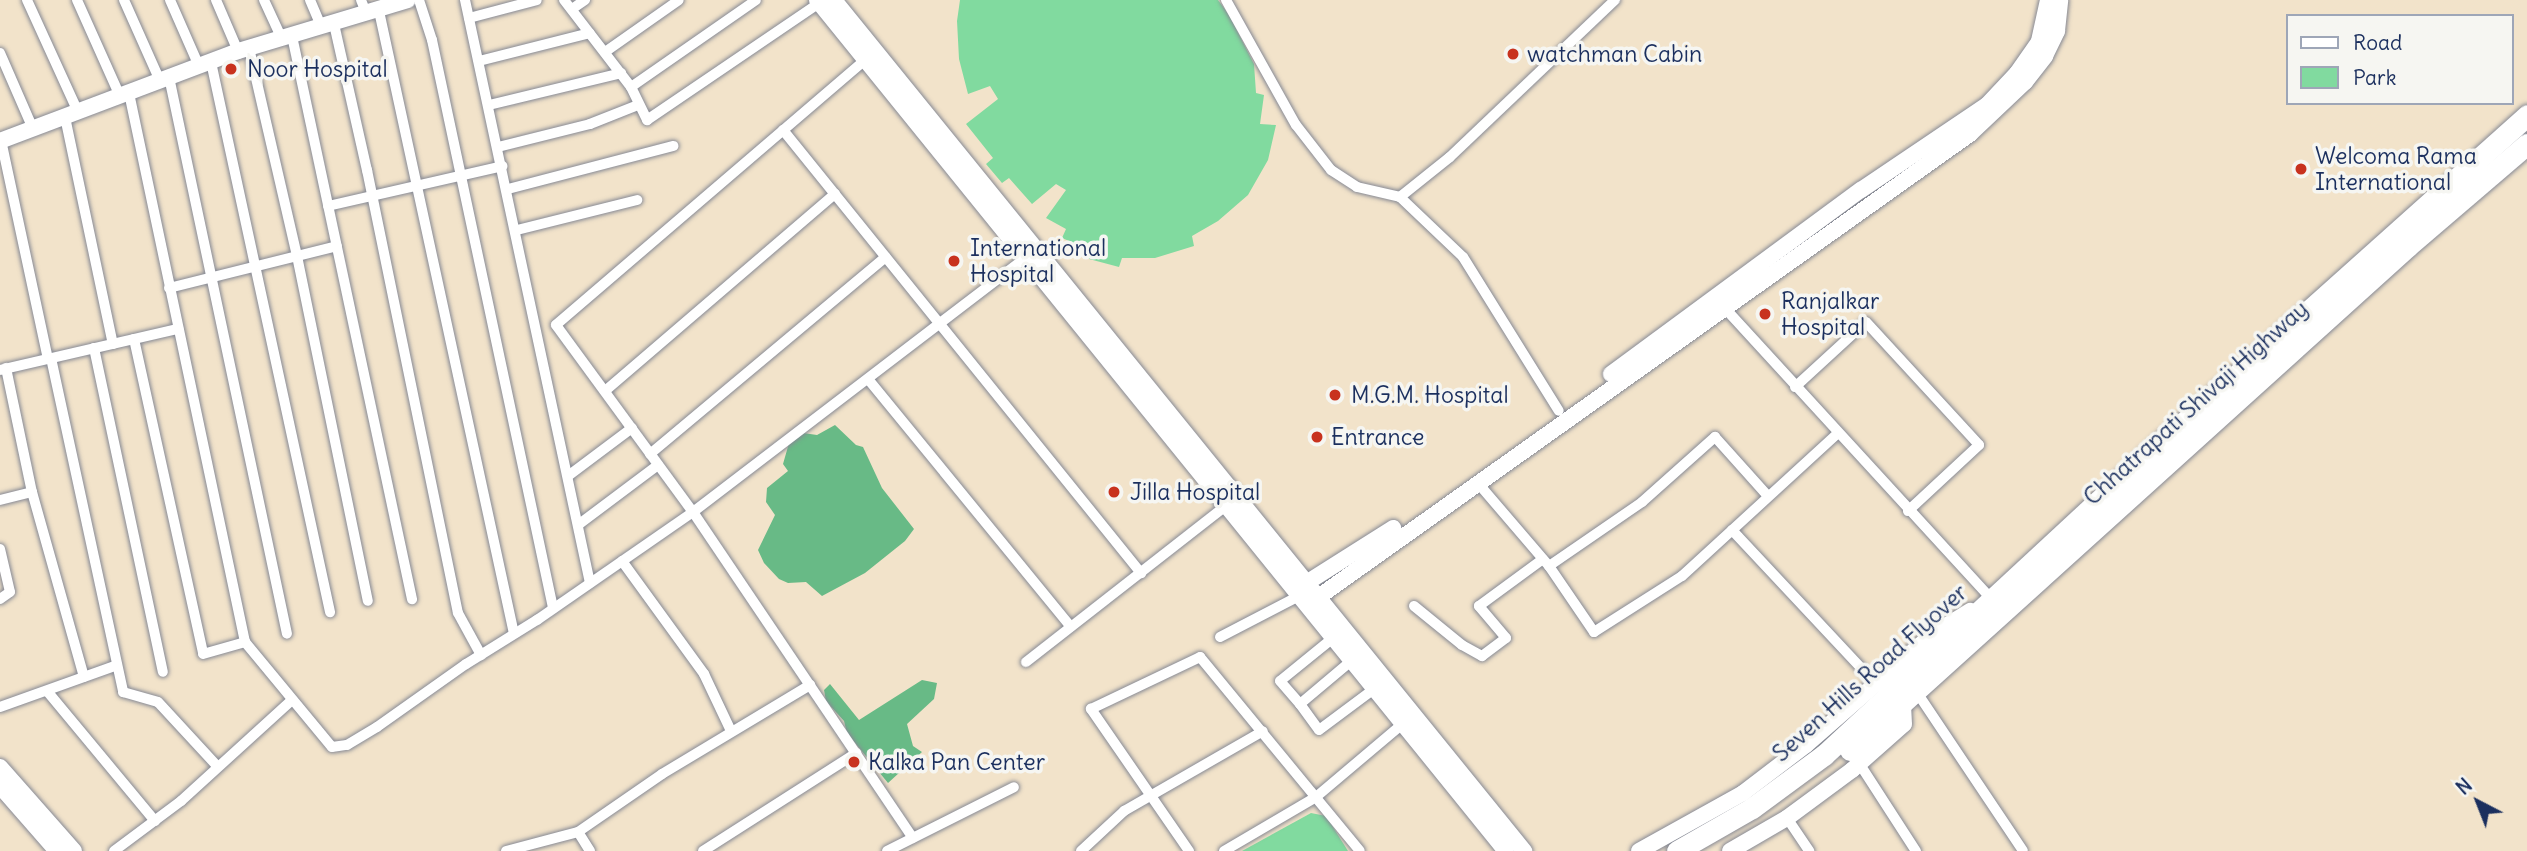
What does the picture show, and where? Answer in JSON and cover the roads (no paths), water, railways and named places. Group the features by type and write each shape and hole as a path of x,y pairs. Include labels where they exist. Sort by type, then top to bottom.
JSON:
{"highway":[{"name":"Chhatrapati Shivaji Highway","path":"1991,599 2394,231 2527,116"},
{"name":"Chhatrapati Shivaji Highway","path":"1902,703 2408,246 2527,144"},
{"name":"Seven Hills Road Flyover","path":"1677,851 1752,808 1824,755 1991,599"},
{"name":"Seven Hills Road Flyover","path":"1701,851 1761,817 1837,762 1902,703"}],"street":[{"path":"27,0 71,114 113,344"},
{"path":"77,0 124,94 246,642 332,747 347,745 693,513 1031,255"},
{"path":"124,0 164,79 213,277 287,634"},
{"path":"170,0 205,64 330,612"},
{"path":"216,0 244,50 297,256 368,601"},
{"path":"264,0 287,38 337,246 412,599"},
{"path":"310,0 328,26 372,197 458,613 481,654"},
{"path":"218,767 158,702 123,692 1,140 244,50 328,26 369,9 407,0"},
{"path":"419,0 432,40 553,608"},
{"path":"465,0 517,230 590,583"},
{"path":"469,18 537,0"},
{"path":"585,0 568,5 631,87 647,120 823,1"},
{"path":"605,52 679,0"},
{"path":"631,87 756,0"},
{"path":"1226,0 1296,125 1331,170 1357,187 1400,197 1463,257 1559,411"},
{"path":"1400,197 1450,158 1615,0"},
{"path":"1991,109 2039,41 2048,0"},
{"path":"1304,595 1376,540 1559,411 1719,302 1857,217 1991,109 2045,56 2057,31 2060,0"},
{"path":"823,1 865,60 1031,255 1226,506 1304,595 1333,638 1374,689 1407,720 1506,851"},
{"path":"823,1 1407,720 1524,851"},
{"path":"369,9 418,186 514,634"},
{"path":"479,61 590,33"},
{"path":"0,53 33,129"},
{"path":"865,60 556,325 693,513 913,838"},
{"path":"489,105 621,73"},
{"path":"498,147 590,124 638,105"},
{"path":"783,130 1141,573"},
{"path":"508,189 673,146"},
{"path":"328,206 502,166"},
{"path":"605,391 835,194"},
{"path":"517,230 637,200"},
{"path":"169,288 337,246"},
{"path":"650,454 886,257"},
{"path":"1639,851 1743,793 1806,745 1933,634 1991,599 1837,434 1719,302"},
{"path":"1220,637 1304,595 1477,482 1719,302"},
{"path":"1796,387 1866,323 1979,445 1908,511"},
{"path":"84,677 32,492 3,369 178,329"},
{"path":"134,339 203,654 246,642"},
{"path":"94,348 163,672"},
{"path":"868,379 1070,628"},
{"path":"568,477 632,428"},
{"path":"1477,482 1546,563 1594,632 1682,576 1837,434"},
{"path":"1414,606 1462,645 1482,656 1506,638 1479,606 1642,502 1715,437 1768,496"},
{"path":"578,525 658,465"},
{"path":"0,500 32,492"},
{"path":"1026,662 1226,506"},
{"path":"1732,530 1876,684"},
{"path":"0,550 10,592 0,599"},
{"path":"622,561 704,674 731,731"},
{"path":"1333,638 1280,681 1319,730 1374,689"},
{"path":"1189,851 1091,709 1200,657 1264,731 1360,851"},
{"path":"1300,704 1352,661"},
{"path":"0,707 117,665"},
{"path":"506,851 578,832 731,731 810,685"},
{"path":"47,691 155,821"},
{"path":"114,851 155,821 292,700"},
{"path":"1730,851 1787,818 1859,763 1904,724 1902,703"},
{"path":"1902,703 2023,851"},
{"path":"1224,851 1317,797 1407,720"},
{"path":"1081,851 1124,811 1264,731"},
{"path":"703,851 856,753"},
{"path":"1859,763 1916,851"},
{"path":"0,767 74,851"},
{"path":"0,786 57,851"},
{"path":"888,851 1014,787"},
{"path":"1787,818 1809,851"},
{"path":"578,832 590,851"}],"place":[{"name":"watchman Cabin","path":"1513,54"},
{"name":"Noor Hospital","path":"231,69"},
{"name":"Welcoma Rama International","path":"2301,169"},
{"name":"International Hospital","path":"954,261"},
{"name":"Ranjalkar Hospital","path":"1765,314"},
{"name":"M.G.M. Hospital","path":"1335,395"},
{"name":"Entrance","path":"1317,437"},
{"name":"Jilla Hospital","path":"1114,492"},
{"name":"Kalka Pan Center","path":"854,762"}]}
